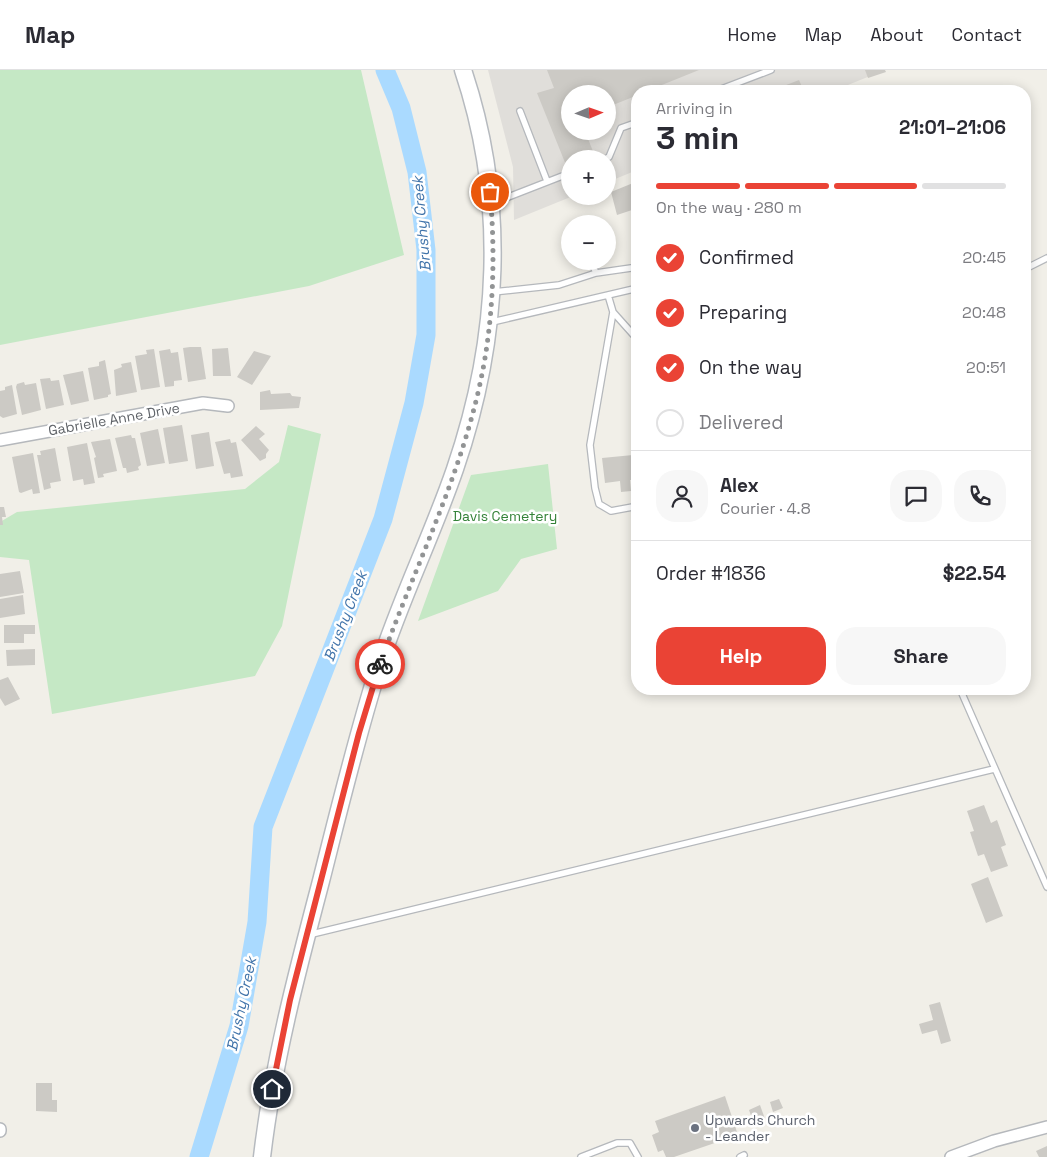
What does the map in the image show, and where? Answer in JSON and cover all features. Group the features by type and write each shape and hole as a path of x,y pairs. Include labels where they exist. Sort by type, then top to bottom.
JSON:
{"main road":[{"path":"262,1157 277,1062 307,935 359,733 379,666 403,601 440,512 468,425 484,360 490,323 494,239 484,146 473,100 463,70"}],"street":[{"name":"Gabrielle Anne Drive","path":"0,440 203,403 228,406"},
{"path":"952,1157 994,1140 1047,1127"}],"lane":[{"path":"732,85 771,70"},
{"path":"520,111 547,181"},
{"path":"612,150 621,128 631,124"},
{"path":"491,204 561,176"},
{"path":"1031,266 1047,258"},
{"path":"492,292 559,285 596,273 631,268"},
{"path":"490,323 631,290"},
{"path":"608,295 613,312 631,332"},
{"path":"613,312 590,445 595,488 599,504 611,511 631,507"},
{"path":"963,695 1047,887"},
{"path":"307,935 994,769"},
{"path":"581,1157 617,1143 630,1142 638,1157"}],"shaded area":[{"path":"488,70 885,70 848,85 631,85 631,172 616,179 616,150 561,150 561,201 514,220 513,167"}],"green space":[{"path":"0,70 361,70 404,255 309,286 0,345"},
{"path":"288,425 321,434 282,626 255,676 52,714 29,560 0,557 0,522 17,512 245,489 279,462"},
{"name":"Davis Cemetery","path":"548,464 557,549 521,559 498,591 418,621 471,475"}],"building":[{"path":"547,70 699,70 662,85 631,85 631,98 616,104 616,85 561,85 561,140 589,140 592,150 561,150 561,153 537,93 554,88"},
{"path":"865,70 885,70 886,72 868,78"},
{"path":"799,80 801,85 786,85"},
{"path":"631,184 631,210 617,215 614,205 616,205 616,190"},
{"path":"201,347 206,379 188,382 183,348"},
{"path":"228,348 231,376 213,376 212,349"},
{"path":"154,349 160,387 141,390 135,356 147,354 146,350"},
{"path":"170,349 171,353 178,352 182,380 174,381 174,386 165,387 159,351"},
{"path":"254,351 271,356 252,385 237,377"},
{"path":"105,360 111,394 108,397 94,400 88,368 99,366 99,362"},
{"path":"131,362 137,392 116,396 114,370 122,367 121,364"},
{"path":"83,371 89,401 71,405 63,375"},
{"path":"50,378 51,381 59,380 64,405 46,409 40,379"},
{"path":"24,382 25,385 36,383 41,410 22,415 16,387 17,384"},
{"path":"12,385 17,414 3,418 0,416 0,391"},
{"path":"270,390 271,394 290,393 292,396 301,397 299,408 260,410 260,392"},
{"path":"182,425 188,461 169,464 163,428"},
{"path":"256,426 265,434 259,439 269,450 266,458 260,461 241,440"},
{"path":"158,429 165,463 147,466 140,433"},
{"path":"209,432 214,466 196,469 191,435"},
{"path":"131,435 132,438 135,438 141,465 138,467 139,470 127,473 126,468 123,468 115,438"},
{"path":"110,439 117,471 103,474 104,477 98,478 94,458 96,457 91,442"},
{"path":"230,439 231,443 236,442 243,476 231,478 230,473 224,474 215,442"},
{"path":"87,443 95,483 84,485 83,479 73,481 67,447"},
{"path":"55,448 61,481 50,483 51,488 44,490 37,455 41,455 40,451"},
{"path":"33,453 40,493 33,494 32,489 21,493 19,492 12,457"},
{"path":"631,455 631,491 621,492 620,481 605,483 602,458"},
{"path":"0,507 4,507 6,517 2,517 3,525 0,525"},
{"path":"20,571 24,593 0,597 0,574"},
{"path":"23,595 25,614 0,618 0,599"},
{"path":"4,625 35,625 35,634 24,634 24,643 4,643"},
{"path":"35,649 35,665 7,666 6,650"},
{"path":"8,677 20,699 5,706 0,698 0,680"},
{"path":"984,805 991,823 997,820 1006,845 1001,847 1008,866 991,872 984,854 978,856 970,832 974,831 967,811"},
{"path":"988,877 1003,916 986,923 971,884"},
{"path":"940,1002 951,1041 941,1044 937,1030 922,1034 919,1024 933,1020 929,1005"},
{"path":"36,1083 52,1083 52,1100 57,1100 57,1112 36,1111"},
{"path":"725,1096 738,1135 674,1157 666,1157 663,1150 658,1152 652,1135 659,1132 655,1121"},
{"path":"779,1099 783,1108 773,1112 770,1102"},
{"path":"760,1105 765,1119 754,1124 749,1110"},
{"path":"1047,1146 1047,1157 1039,1157 1036,1151"}],"waterway":[{"name":"Brushy Creek","path":"199,1157 239,1026 257,922 263,827 383,519 414,403 426,335 426,250 417,172 401,108 385,70"}],"way so far":[{"path":"380,664 403,601 440,512 456,467 473,409 484,360 493,286 494,239 490,192"}],"place":[{"name":"Upwards Church - Leander","path":"695,1128"}],"route":[{"path":"272,1089 290,1000 359,733 380,664"}]}
